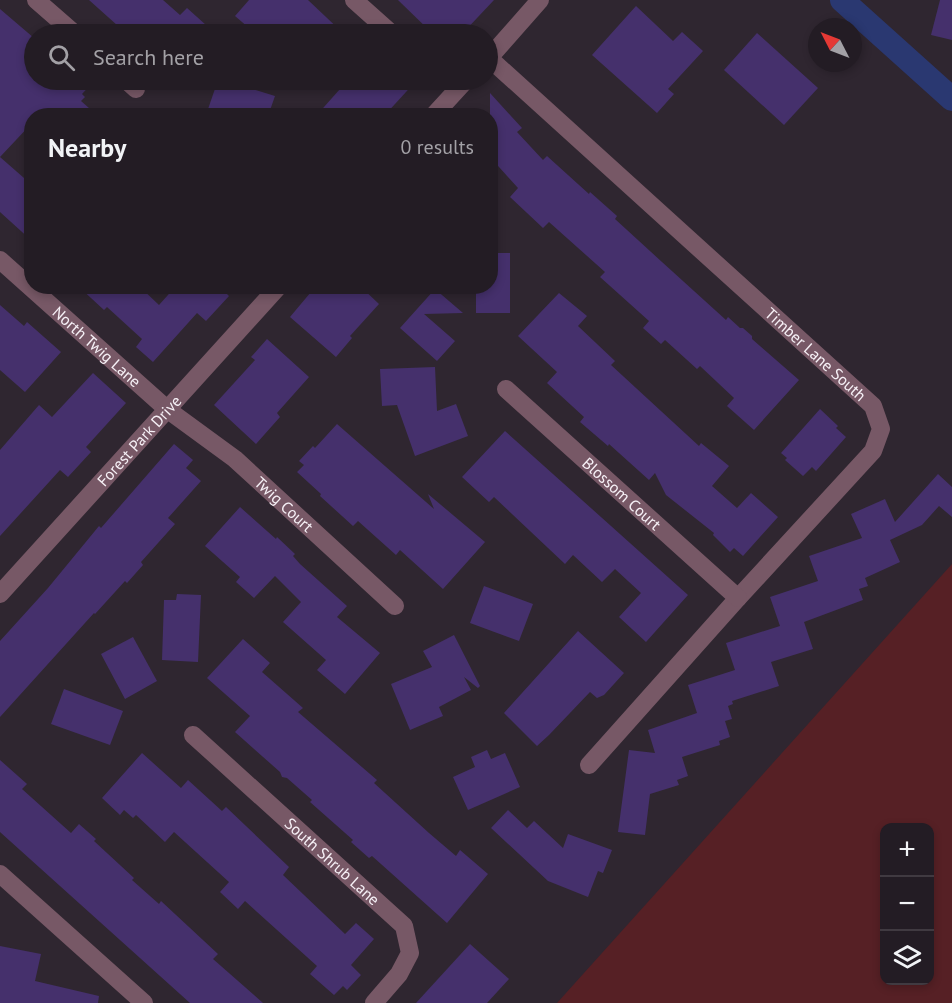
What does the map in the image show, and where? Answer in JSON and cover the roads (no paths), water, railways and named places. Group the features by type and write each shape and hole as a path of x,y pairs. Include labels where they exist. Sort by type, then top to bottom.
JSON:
{"street":[{"path":"36,0 64,24"},
{"path":"354,0 381,24"},
{"path":"498,47 540,0"},
{"name":"Timber Lane South","path":"498,67 873,406 881,429 873,451 589,765"},
{"path":"437,108 449,90"},
{"name":"North Twig Lane","path":"0,260 24,281"},
{"name":"North Twig Lane","path":"38,294 168,410"},
{"name":"Forest Park Drive","path":"0,594 272,294"},
{"name":"Blossom Court","path":"506,389 738,598"},
{"name":"Twig Court","path":"168,410 235,459 395,606"},
{"name":"South Shrub Lane","path":"194,735 404,926 410,952 399,974 374,1003"},
{"path":"0,874 144,1003"}],"waterway":[{"path":"842,0 952,99"}]}
